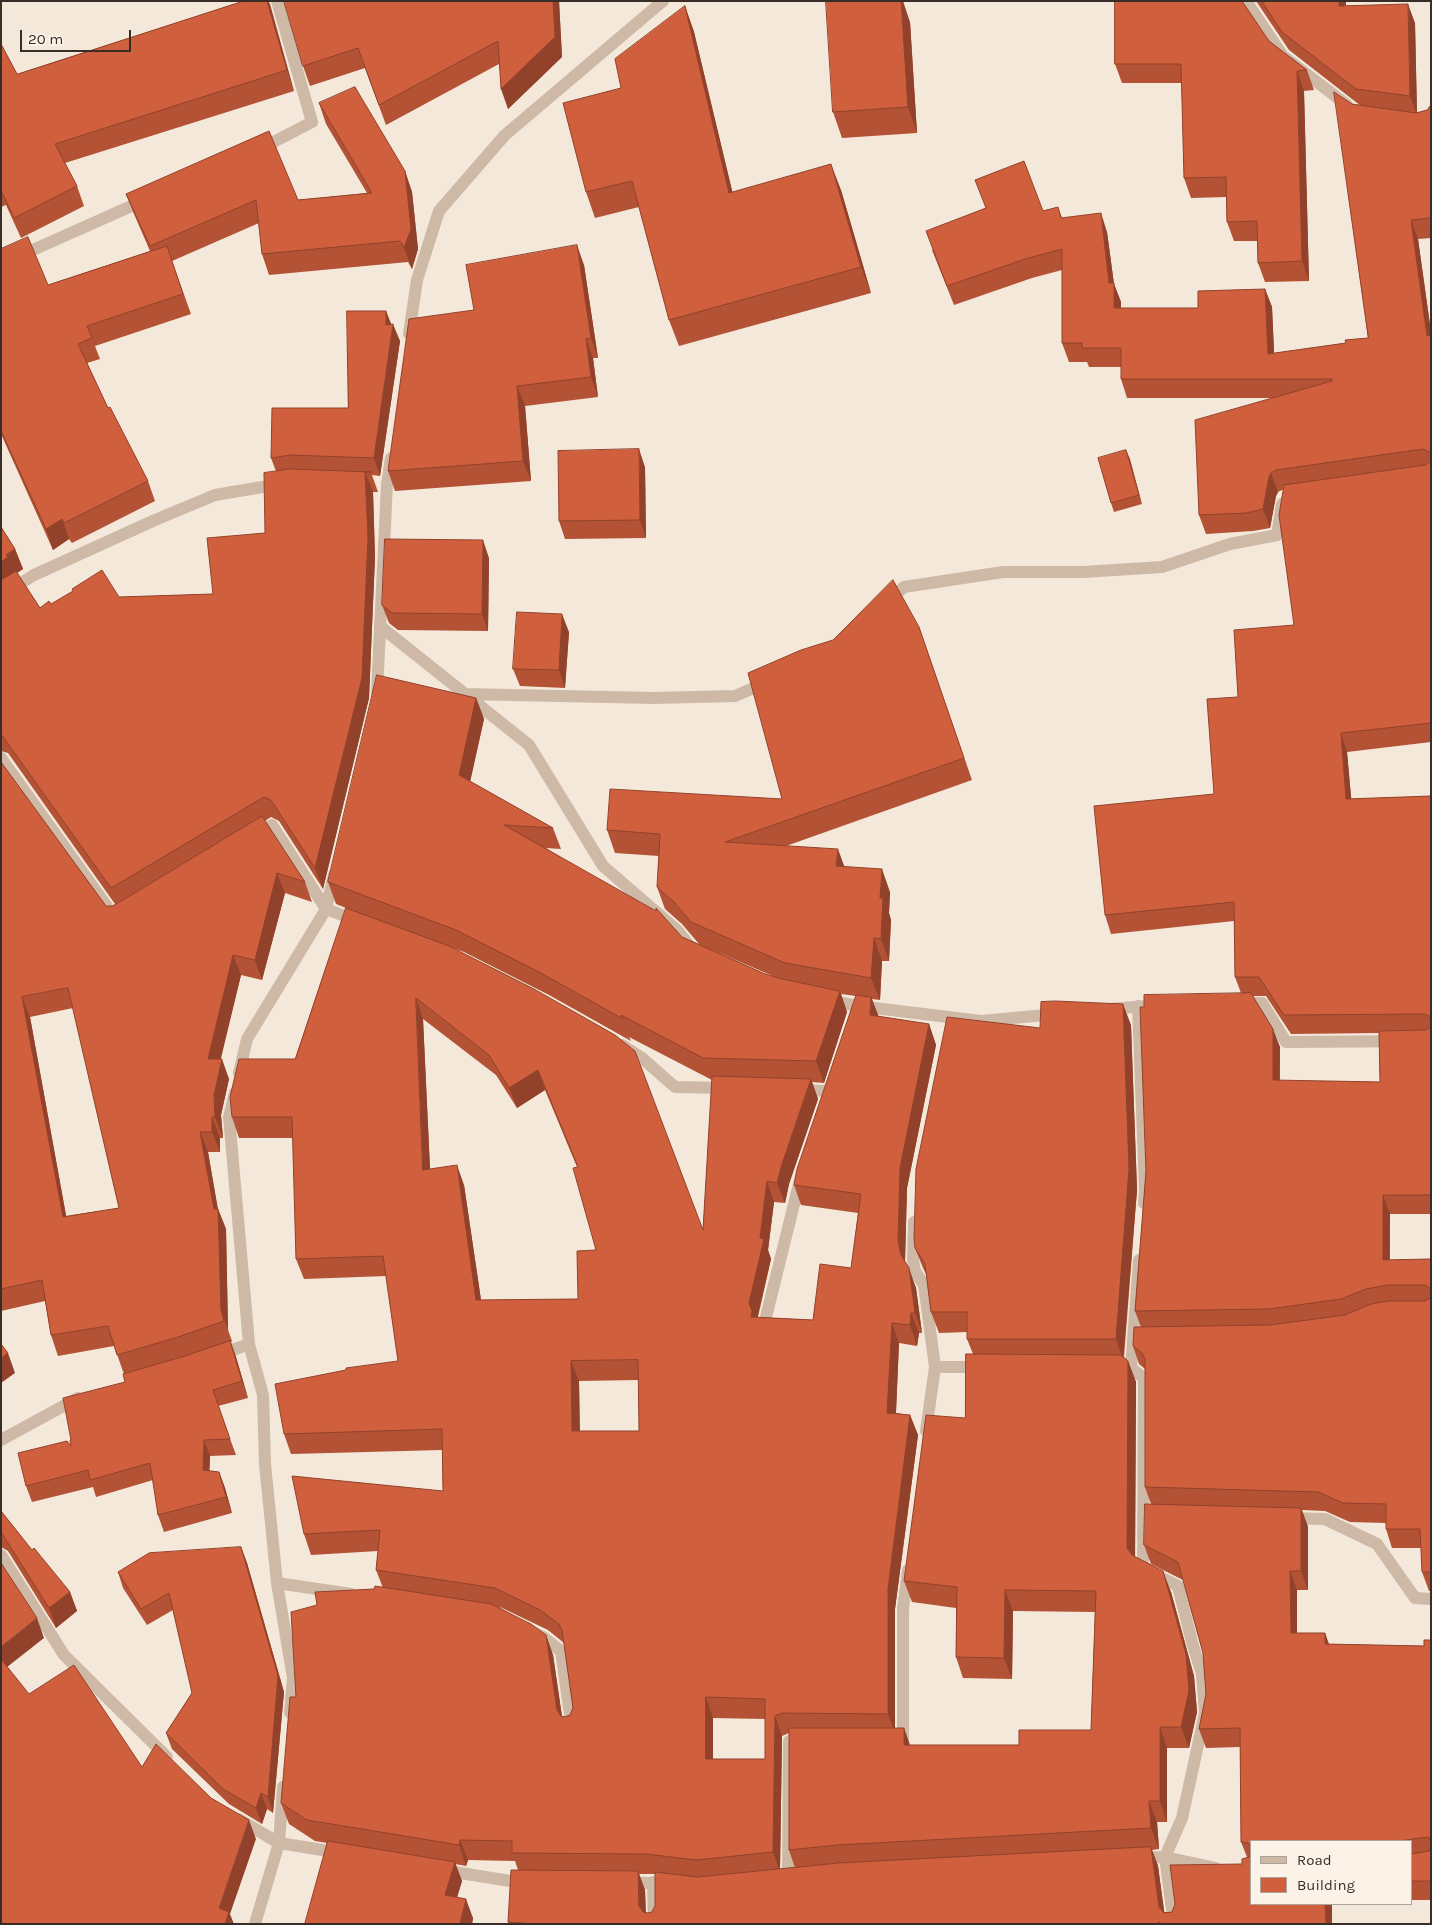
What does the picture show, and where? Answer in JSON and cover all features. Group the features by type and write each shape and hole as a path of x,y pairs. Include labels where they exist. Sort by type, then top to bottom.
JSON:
{"street":[{"path":"245,156 312,122 277,1"},
{"path":"407,348 417,280 439,211 505,135 662,1"},
{"path":"1244,1 1248,4 1283,56 1360,115"},
{"path":"1,264 159,194"},
{"path":"375,708 381,628 382,484 393,445"},
{"path":"1,596 34,575 215,495 288,482"},
{"path":"875,612 904,587 1002,572 1083,572 1162,567 1230,544 1277,535 1284,497 1293,496"},
{"path":"381,628 529,745 603,866 677,930 694,951 702,954"},
{"path":"464,694 654,698 735,696 780,676"},
{"path":"1,758 116,919 124,914"},
{"path":"247,840 272,825 326,908 370,926"},
{"path":"289,1727 293,1678 277,1583 266,1464 263,1395 250,1344 229,1117 247,1039 326,908 338,861"},
{"path":"820,999 857,1010 949,1022 981,1021 1069,1012"},
{"path":"1224,1004 1262,1003 1286,1042 1431,1041"},
{"path":"1099,1010 1176,1005"},
{"path":"1138,1006 1145,1190 1143,1219"},
{"path":"611,1039 642,1058 675,1088 743,1089"},
{"path":"791,1090 830,1090"},
{"path":"764,1325 797,1187 806,1161"},
{"path":"915,1206 913,1260 915,1271 924,1285 935,1367 925,1444"},
{"path":"1131,1368 1138,1338 1140,1249"},
{"path":"206,1359 250,1344"},
{"path":"935,1367 994,1367"},
{"path":"1102,1368 1131,1368 1144,1378 1147,1514 1143,1569 1178,1586 1202,1674 1205,1713 1182,1818 1165,1857 1174,1924"},
{"path":"1,1440 81,1396 90,1394"},
{"path":"1277,1518 1325,1519 1376,1544 1415,1598 1431,1598"},
{"path":"1,1555 64,1655 178,1767"},
{"path":"884,1742 903,1742 903,1609 910,1561"},
{"path":"277,1583 364,1596"},
{"path":"518,1624 543,1637 561,1651 572,1729"},
{"path":"788,1880 789,1741 808,1742"},
{"path":"255,1924 278,1843 284,1775"},
{"path":"224,1811 278,1843 356,1856"},
{"path":"1126,1859 1165,1857 1229,1871"},
{"path":"433,1868 510,1880 539,1881"},
{"path":"615,1882 653,1882 683,1886"},
{"path":"653,1882 654,1924"}],"building":[{"path":"244,1 267,1 287,70 55,144 77,186 14,218 1,190 1,44 17,74"},
{"path":"284,1 553,1 555,37 501,89 498,41 379,105 358,48 303,66"},
{"path":"826,1 901,1 908,107 833,112"},
{"path":"1115,1 1242,1 1269,41 1307,70 1297,71 1302,261 1258,263 1257,221 1227,222 1226,177 1184,178 1181,64 1115,64"},
{"path":"1262,1 1339,1 1339,6 1408,4 1410,96 1356,89 1282,32"},
{"path":"685,6 729,193 831,164 861,267 669,320 632,181 586,192 563,103 621,88 615,59"},
{"path":"355,87 405,171 411,229 404,248 400,241 262,254 256,200 150,246 126,194 269,131 298,200 372,193 319,103"},
{"path":"1334,92 1352,104 1416,113 1427,110 1431,105 1431,218 1411,220 1427,336 1431,335 1431,453 1423,449 1276,470 1269,477 1263,509 1246,513 1199,515 1195,420 1332,381 1332,379 1121,379 1121,348 1082,348 1082,343 1062,343 1062,249 1025,259 947,286 926,231 986,208 975,180 1024,161 1043,211 1058,207 1061,218 1101,213 1109,283 1114,283 1114,308 1198,308 1198,291 1265,289 1268,354 1346,343 1345,340 1368,338"},
{"path":"28,237 48,285 167,246 183,294 87,326 92,338 78,344 108,408 110,407 148,481 64,523 62,519 46,529 1,431 1,249"},
{"path":"577,245 591,338 586,339 591,377 517,386 523,461 388,471 409,319 474,310 466,265"},
{"path":"347,311 386,311 386,325 393,324 374,458 291,455 271,458 272,408 348,408"},
{"path":"639,449 640,520 559,521 558,451"},
{"path":"1126,450 1139,495 1111,503 1098,458"},
{"path":"1431,461 1431,723 1341,733 1346,799 1431,796 1431,1019 1424,1014 1284,1015 1259,977 1235,977 1234,902 1105,915 1094,806 1214,794 1207,699 1238,697 1234,630 1294,625 1279,515 1284,485 1425,465"},
{"path":"290,469 371,472 365,472 368,537 362,678 315,868 271,800 264,797 111,888 1,734 1,580 16,571 40,608 49,601 51,604 73,591 72,589 102,570 119,597 213,594 207,538 265,533 264,473"},
{"path":"1,527 15,549 6,555 8,557 1,562"},
{"path":"385,539 483,540 482,614 392,613 382,605"},
{"path":"893,580 919,627 964,758 725,842 838,849 836,866 882,869 880,898 883,898 881,939 874,938 871,978 785,963 691,922 674,902 657,887 660,834 607,830 610,789 782,799 748,673 801,650 833,640"},
{"path":"517,612 562,614 559,670 513,669"},
{"path":"377,675 476,698 459,775 553,828 504,825 656,911 656,908 682,937 765,974 840,991 816,1061 703,1058 621,1015 623,1019 541,973 456,930 328,882"},
{"path":"1,762 106,906 113,906 262,816 305,882 277,873 255,960 233,955 208,1059 222,1059 214,1095 215,1117 212,1117 212,1132 200,1132 214,1209 218,1209 221,1310 224,1321 117,1355 108,1326 51,1335 42,1280 1,1289","holes":["68,988 119,1208 63,1217 22,997"]},
{"path":"346,908 449,946 534,989 615,1035 635,1051 703,1230 712,1076 811,1079 777,1183 767,1181 760,1238 764,1239 749,1303 752,1311 751,1317 813,1320 820,1264 851,1268 861,1194 794,1185 797,1169 856,995 871,997 870,1015 929,1024 900,1168 898,1241 901,1255 909,1268 915,1313 911,1313 910,1325 892,1323 887,1413 910,1415 888,1589 888,1714 782,1713 775,1716 773,1852 696,1860 646,1854 512,1853 512,1841 460,1840 459,1845 307,1820 281,1803 290,1697 296,1697 291,1612 317,1605 315,1592 374,1589 375,1586 491,1604 531,1624 546,1635 557,1710 561,1716 565,1717 570,1715 573,1708 562,1630 559,1624 540,1610 495,1588 376,1570 380,1530 304,1534 292,1476 443,1491 442,1429 284,1434 275,1384 346,1370 346,1368 398,1361 383,1256 296,1259 292,1117 232,1117 230,1097 239,1059 295,1059","holes":["416,998 489,1055 509,1088 538,1070 578,1167 573,1168 596,1250 577,1251 578,1299 476,1300 457,1165 423,1170","638,1360 639,1431 572,1431 571,1361","706,1697 765,1699 765,1759 706,1759"]},
{"path":"1251,993 1273,1029 1273,1080 1380,1082 1379,1031 1425,1030 1431,1027 1431,1195 1383,1195 1383,1260 1431,1259 1431,1289 1425,1285 1388,1285 1366,1289 1341,1299 1269,1309 1135,1311 1146,1171 1140,1007 1144,1007 1144,995"},
{"path":"1041,1002 1123,1004 1129,1169 1116,1339 967,1339 967,1312 931,1312 925,1264 915,1248 914,1239 916,1169 947,1017 1040,1028"},
{"path":"1431,1298 1431,1572 1422,1572 1420,1529 1386,1529 1386,1504 1343,1503 1318,1492 1145,1487 1145,1359 1142,1353 1133,1346 1134,1327 1270,1325 1345,1315 1371,1304 1389,1301 1425,1301"},
{"path":"230,1341 242,1381 213,1390 230,1439 204,1440 203,1470 219,1472 226,1497 158,1515 150,1463 90,1480 88,1470 26,1486 18,1453 67,1441 71,1446 63,1398 125,1382 123,1374"},
{"path":"1,1344 8,1353 1,1358"},
{"path":"966,1354 1121,1355 1128,1361 1127,1548 1132,1555 1163,1571 1186,1654 1189,1691 1181,1727 1160,1727 1160,1801 1149,1801 1151,1828 837,1845 789,1850 789,1728 904,1728 904,1745 1019,1745 1019,1730 1091,1730 1096,1591 1005,1590 1004,1658 956,1657 957,1587 904,1581 926,1415 965,1418"},
{"path":"1145,1504 1301,1508 1301,1571 1290,1571 1291,1633 1325,1633 1325,1644 1424,1646 1424,1640 1431,1640 1431,1841 1428,1837 1406,1840 1250,1840 1250,1846 1248,1843 1241,1842 1240,1728 1199,1729 1206,1694 1203,1653 1178,1562 1144,1545"},
{"path":"1,1511 32,1550 34,1548 70,1592 49,1608 1,1532"},
{"path":"241,1547 278,1676 268,1797 261,1793 256,1808 223,1789 166,1733 192,1693 169,1593 141,1609 118,1572 149,1553"},
{"path":"1,1563 37,1618 1,1647"},
{"path":"1,1659 29,1694 74,1665 142,1767 156,1744 211,1798 249,1820 219,1908 229,1912 225,1924 1,1924"},
{"path":"328,1841 455,1862 445,1895 466,1899 460,1924 305,1924"},
{"path":"1431,1846 1431,1881 1412,1881 1412,1854 1429,1851"},
{"path":"1151,1847 1159,1907 1164,1913 1172,1912 1175,1904 1170,1865 1242,1864 1242,1859 1250,1855 1250,1905 1325,1905 1326,1924 1161,1924 1159,1922 1159,1924 536,1924 508,1922 511,1870 638,1871 639,1906 643,1912 648,1913 652,1912 655,1906 655,1872 697,1877 839,1863"}]}
